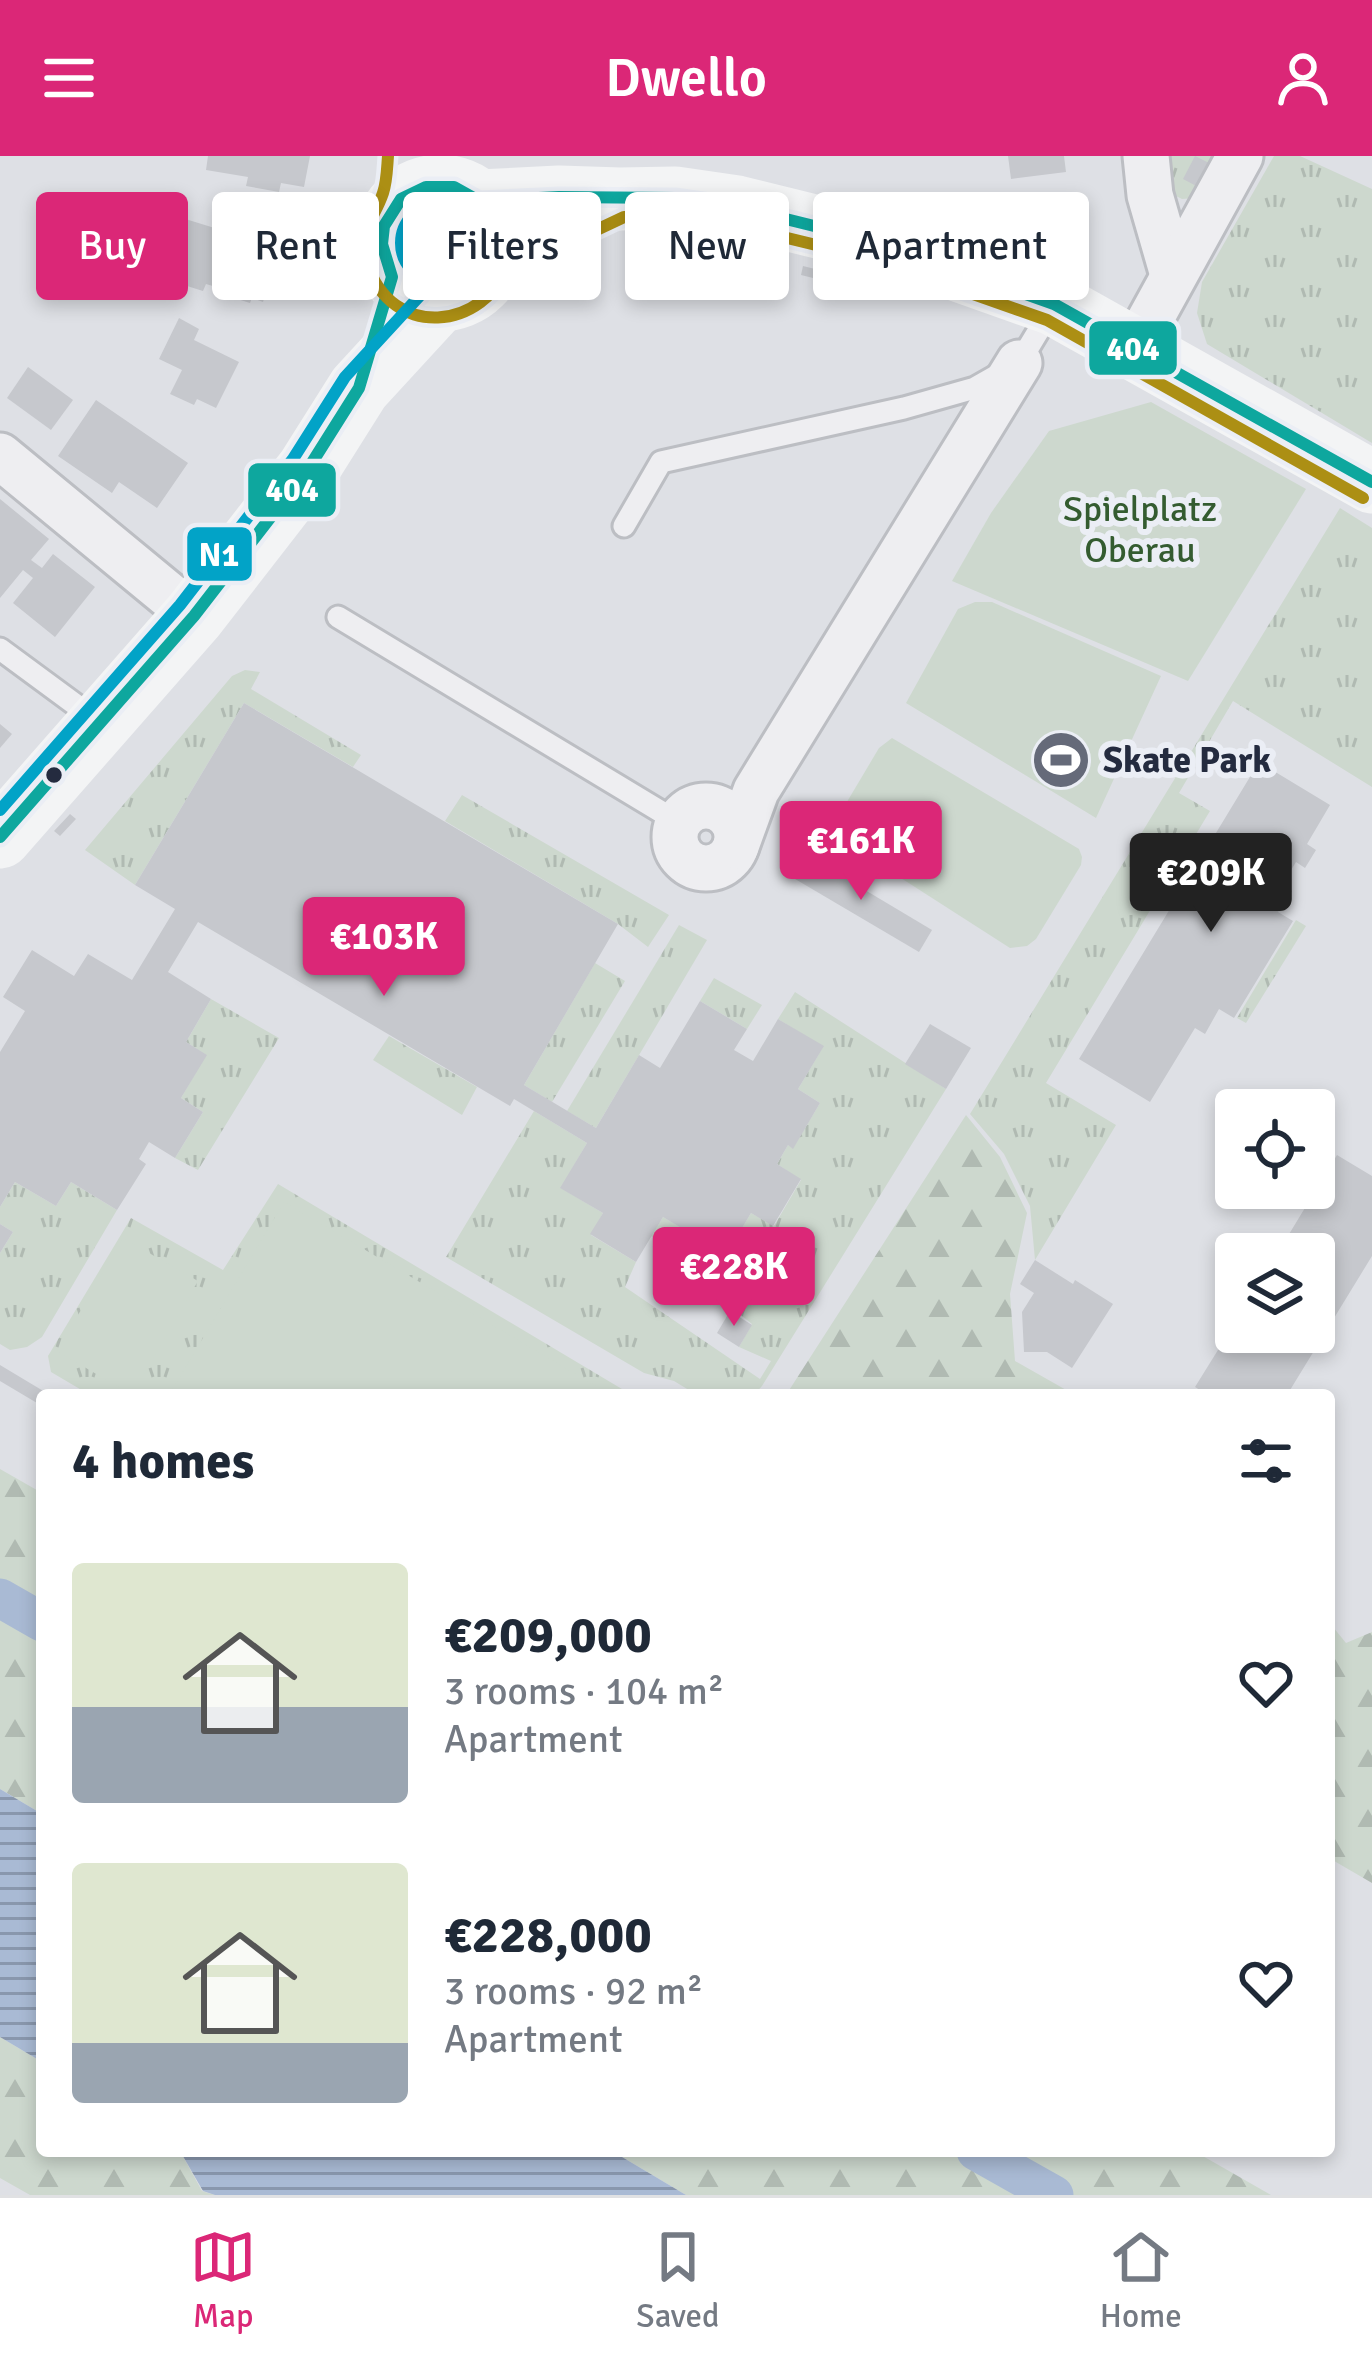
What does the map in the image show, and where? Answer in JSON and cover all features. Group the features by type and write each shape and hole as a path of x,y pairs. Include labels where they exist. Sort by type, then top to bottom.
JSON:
{"main road":[{"path":"404,178 413,191 440,185 456,192"},
{"path":"403,277 385,261 382,244 384,226 404,178"},
{"path":"601,199 675,198 758,212 879,242 1054,304 1372,482"},
{"path":"0,837 194,616 308,470 410,300"}],"street":[{"path":"1146,156 1150,195 1173,275"},
{"path":"1135,347 1240,156"},
{"path":"757,791 743,804 696,814 675,842 685,860 704,868 724,863 736,847 757,791 1019,363"},
{"path":"0,456 194,616"}],"lane":[{"path":"624,526 662,462 975,388 1019,363 1054,304"},
{"path":"338,617 696,814"},
{"path":"0,649 100,723"}],"green space":[{"path":"1160,156 1226,156 1195,198 1182,199 1170,193"},
{"path":"1274,156 1300,156 1372,189 1372,443 1207,344 1197,313 1202,282"},
{"name":"Spielplatz Oberau","path":"1151,402 1306,489 1188,681 952,581 991,513 1049,431"},
{"path":"1340,508 1372,528 1372,787 1233,701 1179,793 1210,811 1046,1083 1116,1125 1035,1260 1030,1206 1004,1154 970,1114"},
{"name":"Skate Park","path":"992,602 1161,676 1096,818 906,703 958,609"},
{"path":"245,670 260,672 251,689 361,755 353,767 244,703 135,885 85,850 232,676"},
{"path":"892,738 1079,849 1081,865 1036,939 1027,946 1010,948 837,837 835,822 879,748"},
{"path":"462,795 669,915 648,947 618,924 445,821"},
{"path":"1296,920 1306,926 1246,1023 1237,1018"},
{"path":"679,925 707,940 596,1128 567,1111"},
{"path":"595,963 625,981 552,1102 524,1085"},
{"path":"714,978 762,1005 747,1029 700,1001"},
{"path":"795,992 946,1089 759,1389 687,1389 644,1373 446,1257 534,1111 587,1143 561,1188 603,1213 591,1235 636,1262 625,1287 760,1379 771,1361 739,1347 752,1324 668,1257 672,1250 651,1236 663,1217 726,1254 751,1213 774,1226 801,1180 777,1164 788,1145 793,1148 820,1103 798,1089 823,1047 778,1019"},
{"path":"211,999 279,1038 198,1170 175,1158 203,1112 181,1098 206,1055 186,1042"},
{"path":"389,1036 477,1087 462,1115 373,1060"},
{"path":"966,1115 1000,1157 1027,1213 1010,1294 1015,1361 1064,1389 790,1389"},
{"path":"15,1182 56,1206 71,1182 117,1210 42,1337 27,1347 10,1350 0,1344 0,1253 13,1232 0,1224 0,1207"},
{"path":"278,1184 622,1389 80,1389 51,1372 48,1356 131,1218 223,1270"},
{"path":"284,1202 601,1389 173,1389"},
{"path":"123,1238 198,1281 135,1389 122,1389 57,1351"},
{"path":"0,1469 36,1490 36,1810 0,1789"},
{"path":"1335,1629 1346,1643 1372,1632 1372,1883 1335,1861"},
{"path":"0,2037 36,2058 36,2157 183,2157 202,2191 215,2195 30,2195 0,2178"},
{"path":"622,2157 1204,2157 1271,2195 686,2195"}],"water":[{"path":"0,1789 36,1810 36,2058 0,2037"},
{"path":"183,2157 622,2157 686,2195 215,2195 203,2191"}],"building":[{"path":"208,156 310,156 304,187 281,183 279,192 246,186 248,177 206,170"},
{"path":"1008,156 1064,156 1066,172 1011,179"},
{"path":"1195,156 1215,166 1202,189 1183,179"},
{"path":"188,220 212,227 212,286 206,284 203,291 188,286"},
{"path":"803,266 813,268 813,278 801,275"},
{"path":"179,318 199,329 194,340 239,362 216,408 170,394 182,370 159,359"},
{"path":"28,367 73,400 51,430 7,398"},
{"path":"96,400 188,463 157,508 119,482 112,493 58,456"},
{"path":"0,499 49,539 31,560 42,568 53,554 95,587 55,637 13,603 33,578 23,570 0,598"},
{"path":"244,703 618,924 524,1085 596,1128 639,1055 660,1068 700,1001 747,1029 734,1050 753,1061 778,1019 824,1046 798,1089 820,1103 793,1149 788,1145 777,1164 801,1179 773,1226 751,1213 726,1255 663,1217 636,1262 590,1234 603,1213 560,1188 587,1143 514,1099 510,1106 198,922 168,972 211,999 186,1042 207,1055 181,1098 203,1112 175,1158 149,1142 139,1159 146,1164 117,1210 71,1182 56,1206 15,1182 0,1207 0,1052 25,1011 3,997 32,950 74,976 88,954 132,980 175,909 135,885"},
{"path":"0,724 12,734 0,748"},
{"path":"1259,762 1330,805 1307,844 1316,850 1305,868 1296,862 1282,885 1292,891 1278,912 1293,921 1234,1018 1219,1009 1205,1034 1195,1028 1150,1102 1079,1059"},
{"path":"70,814 76,819 60,836 54,831"},
{"path":"803,853 932,930 919,952 790,876"},
{"path":"930,1024 971,1048 946,1089 905,1064"},
{"path":"1337,1155 1372,1176 1372,1256 1335,1317 1335,1233 1290,1233 1304,1209 1335,1209"},
{"path":"0,1224 13,1232 0,1253"},
{"path":"1035,1260 1113,1304 1072,1368 1047,1352 1024,1352 1022,1312 1034,1293 1020,1284"},
{"path":"730,1311 752,1325 739,1347 717,1333"},
{"path":"1216,1353 1313,1353 1291,1389 1195,1387"},
{"path":"0,1365 40,1389 36,1389 36,1402 0,1381"}],"waterway":[{"path":"0,1598 36,1619"},
{"path":"987,2157 1054,2195"}],"transit line":[{"path":"388,156 384,188 365,234 364,252 379,288 396,305 416,315 438,318 460,313 498,285 511,261 571,242 624,217 674,216 734,225 874,259 1047,320 1363,498"},
{"name":"404","path":"0,837 194,616 308,469 359,388 392,277 382,244 384,226 401,199 426,187 454,187 479,201 675,198 737,207 879,242 1054,304 1372,482"},
{"name":"N1","path":"440,204 468,215 479,243 468,271 440,282 412,271 401,243 412,215 440,204"},
{"name":"N1","path":"0,810 180,605 293,459 345,377 416,300"}],"place":[{"name":"Skate Park","path":"1061,760"}]}
